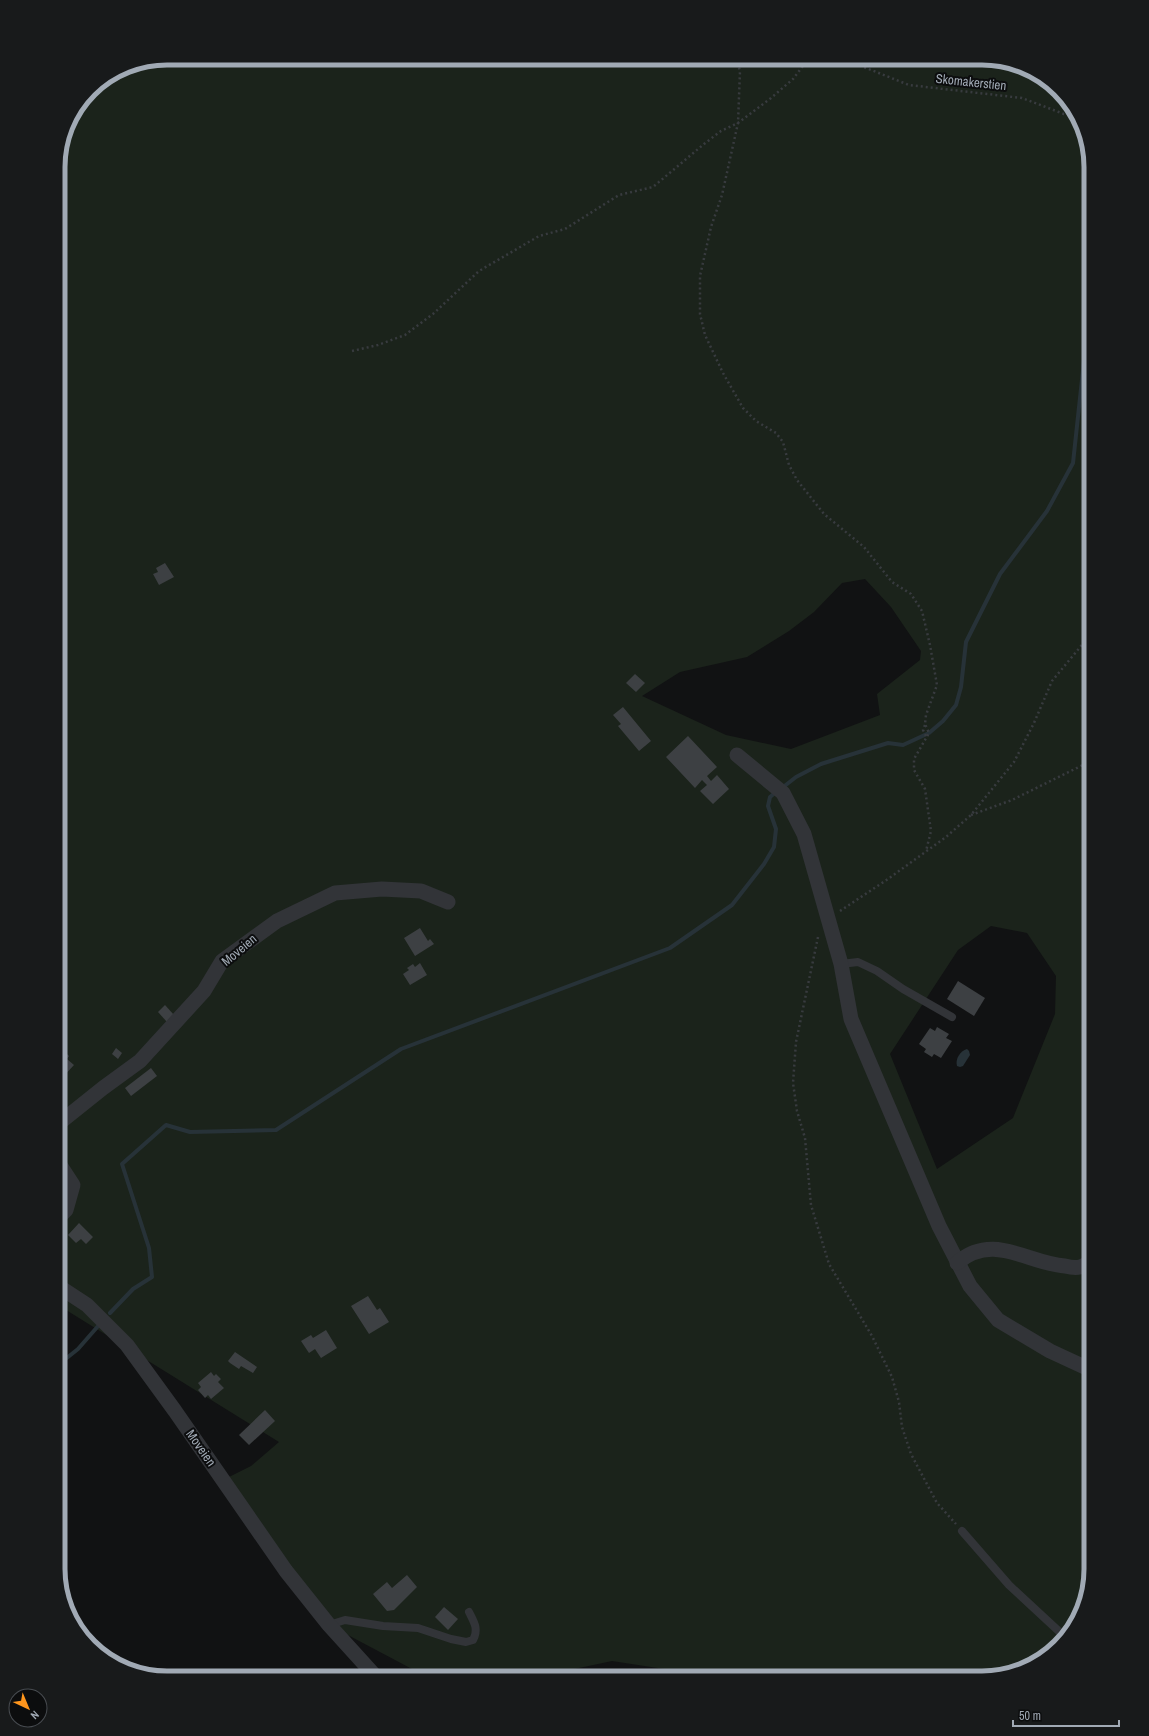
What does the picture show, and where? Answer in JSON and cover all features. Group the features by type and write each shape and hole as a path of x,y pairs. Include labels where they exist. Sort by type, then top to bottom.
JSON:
{"street":[{"path":"737,755 783,793 804,834 841,964 851,1019 939,1226 970,1286 998,1320 1050,1351 1084,1367"},
{"name":"Moveien","path":"65,1118 140,1060 204,991 222,961 277,921 335,893 382,889 421,891 448,902"},
{"path":"65,1173 73,1185 65,1211"},
{"path":"957,1263 968,1254 997,1249 1018,1253 1056,1266 1079,1267 1084,1264"},
{"name":"Moveien","path":"65,1291 87,1305 127,1346 175,1411 286,1571 329,1625 371,1671"}],"lane":[{"path":"841,964 858,962 877,970 903,989 952,1017"},
{"path":"962,1531 1008,1585 1061,1633"},
{"path":"329,1625 345,1620 384,1626 407,1626 466,1642 473,1640 476,1633 476,1625 469,1612"}],"path":[{"path":"738,65 740,71 738,123 722,195 712,227 700,276 700,314 705,335 723,373 743,408 756,421 776,433 783,442 790,465 797,480 824,514 864,547 892,582 911,594 922,611 937,685 926,715 923,730 927,738"},
{"path":"352,351 378,345 405,335 433,314 479,271 539,236 565,229 619,195 653,187 721,131 738,123 771,98 793,78 803,65"},
{"name":"Skomakerstien","path":"859,65 909,85 1022,98 1064,114 1069,114"},
{"path":"962,1531 937,1503 911,1454 902,1427 899,1402 892,1377 872,1336 829,1264 810,1205 805,1138 797,1111 794,1084 796,1042 818,935 828,918 926,852 971,815 1014,762 1034,723 1052,681 1084,642"},
{"path":"925,724 928,733 927,738 914,759 914,770 925,789 931,831 926,852"},
{"path":"971,815 1012,800 1084,764"}],"shaded area":[{"path":"160,65 989,65 1015,70 1039,82 1059,100 1070,116 1081,141 1084,167 1084,1569 1081,1595 1070,1620 1063,1631 1044,1650 1021,1663 1008,1668 995,1670 672,1671 612,1661 565,1671 416,1671 329,1625 219,1482 251,1466 279,1442 65,1309 65,160 68,141 82,110 95,95 110,82 134,70","holes":["865,579 891,607 921,651 920,660 877,694 880,715 791,749 726,735 642,696 680,672 747,657 789,631 814,612 842,583","991,926 1027,933 1056,976 1055,1014 1013,1118 937,1169 890,1054 958,950"]},
{"path":"967,1049 970,1055 963,1066 957,1066 959,1056"}],"building":[{"path":"165,563 174,577 159,585 153,574 158,572 156,568"},
{"path":"635,674 645,683 636,692 626,683"},
{"path":"623,707 651,741 639,751 618,726 621,724 613,715"},
{"path":"688,736 717,767 707,776 711,781 717,775 729,789 713,804 700,791 707,785 702,780 695,788 666,757"},
{"path":"420,928 428,941 430,939 434,944 415,956 404,938"},
{"path":"420,963 427,975 410,985 403,974 409,970 407,968 413,964 415,967"},
{"path":"958,981 985,998 974,1016 947,999"},
{"path":"165,1005 174,1015 167,1022 158,1012"},
{"path":"937,1027 949,1034 946,1038 952,1041 941,1058 934,1054 932,1057 924,1052 926,1049 919,1044 930,1028 935,1031"},
{"path":"116,1048 122,1053 118,1059 112,1054"},
{"path":"65,1052 69,1056 67,1059 74,1065 65,1075"},
{"path":"151,1068 157,1076 131,1096 125,1088"},
{"path":"79,1223 93,1237 86,1244 81,1239 76,1243 68,1235"},
{"path":"368,1296 377,1310 380,1308 389,1322 369,1334 351,1306"},
{"path":"326,1330 337,1348 321,1358 315,1349 309,1353 301,1341 311,1335 313,1338"},
{"path":"235,1352 257,1367 253,1373 241,1366 239,1369 228,1361"},
{"path":"211,1372 214,1376 216,1374 221,1379 218,1382 224,1388 211,1399 208,1395 205,1398 198,1390 201,1387 198,1383"},
{"path":"265,1410 275,1421 249,1445 239,1435"},
{"path":"407,1575 417,1587 394,1610 387,1611 373,1594 387,1582 392,1588"},
{"path":"444,1607 458,1619 448,1630 435,1617"}],"waterway":[{"path":"782,788 796,777 821,764 888,743 903,745 929,733 943,721 956,705 961,687 966,642 1000,574 1047,511 1073,463 1084,361"},
{"path":"110,1313 133,1289 152,1277 149,1248 122,1164 166,1125 190,1132 276,1130 401,1049 670,948 732,905 764,864 774,847 776,829 768,806 770,797 776,792"},
{"path":"65,1359 78,1349 99,1325"}]}
